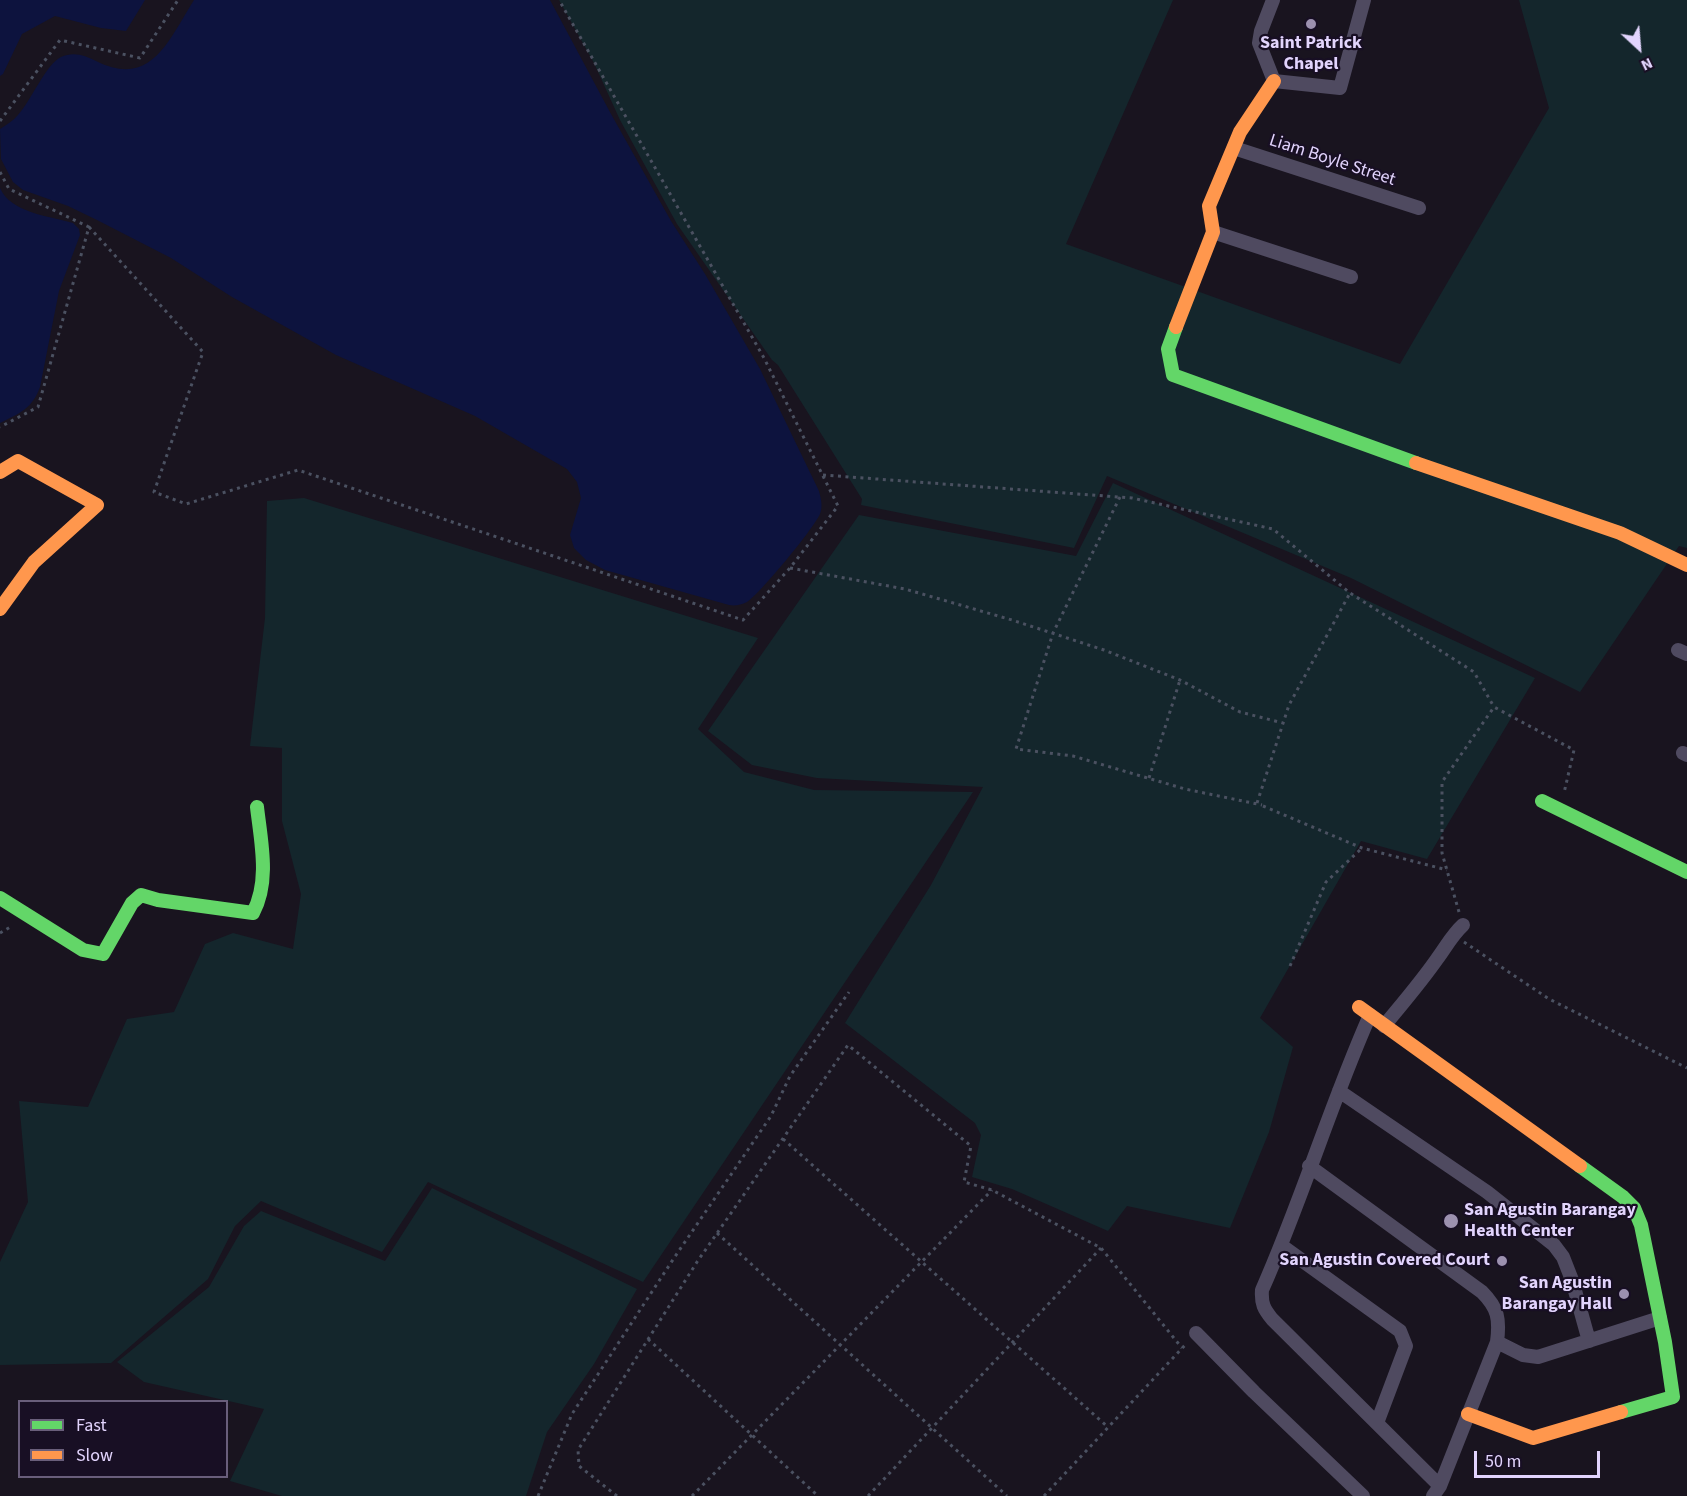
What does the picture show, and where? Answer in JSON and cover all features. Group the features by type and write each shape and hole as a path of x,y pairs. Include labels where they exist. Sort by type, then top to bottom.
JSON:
{"street":[{"path":"1273,0 1258,43 1274,81"},
{"path":"1274,81 1340,88 1364,0"},
{"path":"1274,81 1240,132 1209,206 1213,232 1168,349 1173,375 1411,461 1620,532 1687,565"},
{"name":"Liam Boyle Street","path":"1234,148 1419,208"},
{"path":"1213,232 1351,277"},
{"path":"0,472 18,461 97,505 34,562 0,609"},
{"path":"1542,801 1687,872"},
{"path":"0,898 83,950 96,954 103,954 132,903 141,895 158,900 253,913 260,904 263,872 257,807"},
{"path":"1384,1026 1424,977 1452,935 1463,925"},
{"path":"1310,1166 1482,1292 1492,1302 1497,1314 1499,1325 1497,1342 1436,1491 1377,1423 1264,1309 1262,1290 1282,1246 1310,1166 1339,1092 1364,1011 1615,1191 1634,1208 1641,1225 1673,1397 1533,1438 1468,1414"},
{"path":"1339,1092 1487,1192 1554,1245 1563,1257 1572,1280 1588,1341"},
{"path":"1282,1246 1400,1331 1404,1338 1406,1346 1377,1423"},
{"path":"1497,1342 1523,1355 1538,1357 1660,1318"},
{"path":"1196,1333 1363,1496"}],"path":[{"path":"0,121 60,40 140,58 178,0"},
{"path":"0,172 9,189 89,227 203,352 154,492 186,504 298,470 743,620 790,568 838,506 764,358 559,0"},
{"path":"0,427 38,407 89,227"},
{"path":"822,476 1132,498 1273,529 1350,593 1474,672 1494,707 1574,750 1560,810"},
{"path":"1120,497 1053,633 1016,749 1073,756 1185,789 1262,806"},
{"path":"790,568 905,589 1053,633 1180,680 1240,712 1283,723"},
{"path":"1350,593 1289,705 1256,803 1362,848 1446,870"},
{"path":"1149,778 1180,680"},
{"path":"1463,925 1442,853 1442,782 1494,707"},
{"path":"1290,966 1326,882 1362,848"},
{"path":"1452,935 1549,999 1687,1068"},
{"path":"538,1496 572,1414 674,1258 771,1116 790,1076 849,992"},
{"path":"617,1496 579,1466 578,1450 717,1233 848,1045 971,1146 964,1182 992,1190 1101,1248 1182,1348"},
{"path":"783,1139 1108,1427"},
{"path":"692,1496 992,1190"},
{"path":"717,1233 1006,1496"},
{"path":"868,1496 1101,1248"},
{"path":"1044,1496 1196,1333"},
{"path":"648,1339 818,1496"}],"shaded area":[{"path":"0,0 145,0 126,31 101,28 55,16 22,34 0,76"},
{"path":"194,0 550,0 671,221 705,274 760,369 819,491 821,508 816,522 786,561 753,597 742,604 729,605 605,570 586,560 574,548 570,535 581,498 577,482 567,469 475,416 336,355 232,297 171,258 68,206 23,190 13,182 1,159 0,129 18,115 55,61 66,55 75,54 115,68 131,69 145,64 157,56 167,44"},
{"path":"559,0 1173,0 1066,244 1400,364 1549,108 1519,0 1687,0 1687,548 1679,546 1580,692 1351,578 1107,476 1074,548 861,505 862,499 778,365 772,360 677,224 620,120 594,63"},
{"path":"0,188 5,196 22,208 73,223 79,229 80,235 59,291 40,387 29,405 0,423"},
{"path":"1113,483 1535,678 1427,859 1361,841 1260,1018 1293,1047 1269,1132 1230,1228 1127,1206 1108,1231 1012,1189 972,1177 981,1135 975,1123 845,1023 931,885 983,787 817,778 752,765 708,731 859,515 1076,556"},
{"path":"304,498 758,638 698,729 744,772 814,790 973,792 643,1282 428,1182 382,1252 261,1201 235,1226 208,1279 111,1363 0,1365 0,1262 28,1202 19,1101 88,1107 127,1019 174,1012 205,944 233,933 293,949 301,894 282,821 282,748 250,746 265,618 267,501"},
{"path":"432,1188 637,1289 594,1364 547,1432 526,1496 282,1496 230,1481 264,1409 144,1382 117,1362 209,1287 244,1226 261,1211 385,1261"}],"traffic: fast":[{"path":"1176,327 1168,349 1173,375 1416,463"},
{"path":"1542,801 1687,872"},
{"path":"0,898 83,950 103,954 132,903 141,895 158,900 253,913 263,875 257,807"},
{"path":"1580,1166 1623,1197 1634,1208 1641,1225 1665,1342 1673,1397 1621,1412"}],"traffic: slow":[{"path":"1176,327 1213,232 1209,206 1240,132 1274,81"},
{"path":"0,472 18,461 97,505 34,562 0,609"},
{"path":"1416,463 1620,533 1687,565"},
{"path":"1359,1007 1580,1166"},
{"path":"1468,1414 1533,1438 1621,1412"}],"place":[{"name":"Saint Patrick Chapel","path":"1311,24"},
{"name":"San Agustin Barangay Health Center","path":"1451,1221"},
{"name":"San Agustin Covered Court","path":"1502,1261"},
{"name":"San Agustin Barangay Hall","path":"1624,1294"}]}
